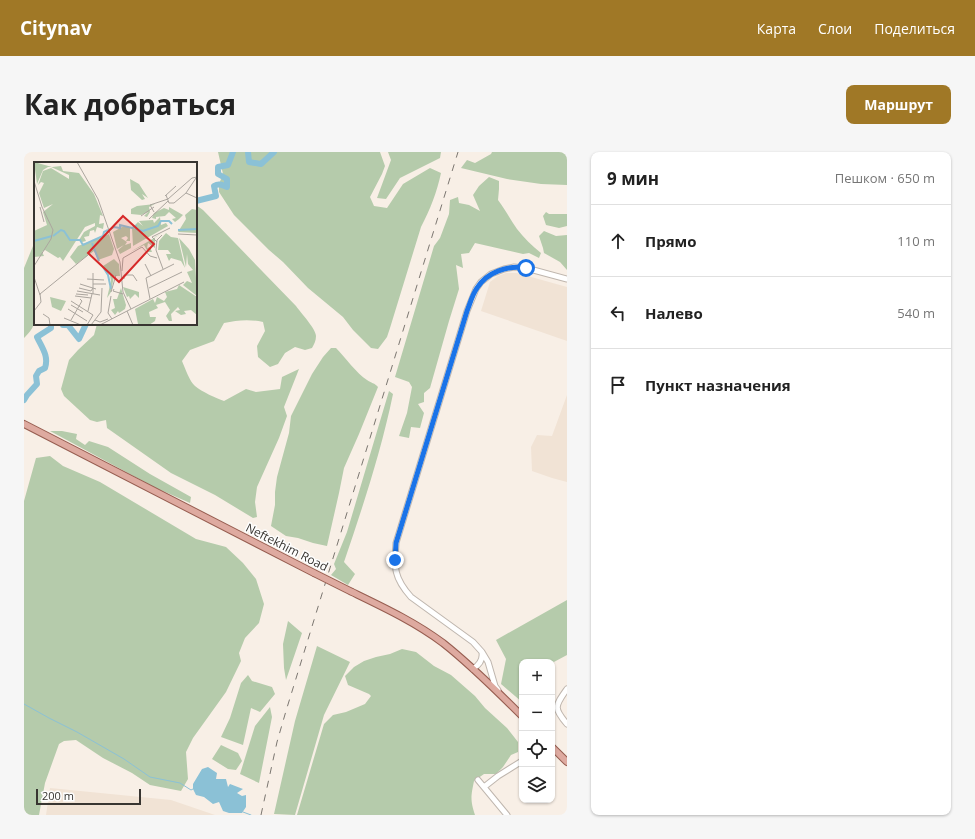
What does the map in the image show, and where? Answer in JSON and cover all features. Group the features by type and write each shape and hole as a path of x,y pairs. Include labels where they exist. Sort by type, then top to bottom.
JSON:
{"main road":[{"name":"Neftekhim Road","path":"24,424 422,629 442,643 473,669 519,713"},
{"path":"555,750 566,760"}],"street":[{"path":"500,694 495,686 488,662 473,642 411,597 403,588 396,572 396,543 467,311 476,289 481,282 491,274 509,268 526,268 567,280"},
{"path":"473,669 480,662 482,652"},
{"path":"567,690 558,704 557,710 567,724"},
{"path":"484,787 519,763"},
{"path":"478,780 507,815"}],"shaded area":[{"path":"506,273 517,273 567,287 567,341 481,311 490,282 498,276"},
{"path":"567,395 567,482 532,471 531,447 537,435 552,436"},
{"path":"50,788 171,800 215,815 46,815"}],"green space":[{"path":"218,152 380,152 385,166 370,197 374,206 387,208 403,184 430,168 441,173 433,201 421,227 387,337 378,349 371,348 353,330 343,317 308,288 234,215 219,192 219,184 223,174"},
{"path":"388,152 441,152 440,158 400,178 386,199 377,198 391,160"},
{"path":"492,152 567,152 567,185 541,184 507,179 461,168 467,160 475,163"},
{"path":"489,177 499,181 498,200 517,229 528,242 541,253 539,258 529,253 523,254 475,243 469,253 461,254 463,268 456,265 459,289 430,388 424,393 424,402 418,404 424,413 420,428 411,427 409,438 399,436 407,413 412,387 409,382 395,377 434,246 440,238 449,214 450,200 458,197 459,203 469,205 480,211 473,195 479,186"},
{"path":"197,206 203,210 296,306 311,325 315,333 315,341 312,348 305,350 295,347 285,353 278,364 270,367 258,357 257,346 265,331 263,322 248,320 224,323 214,341 190,350 182,361 189,378 195,386 205,393 224,401 246,389 256,392 280,389 282,377 299,369 284,407 287,416 257,487 255,502 257,517 253,518 215,495 171,473 107,428 106,420 97,422 90,420 64,396 61,389 69,360 94,335 97,325 197,325"},
{"path":"546,212 549,214 567,214 567,226 559,228 546,225 543,216"},
{"path":"544,231 556,236 567,235 567,270 560,262 544,253 539,236"},
{"path":"34,246 34,322 29,333 24,338 24,268"},
{"path":"331,348 336,348 359,374 378,387 344,468 327,546 286,536 271,526 275,505 277,477 289,433 291,416 312,374"},
{"path":"389,391 393,394 383,437 365,500 344,562 355,574 348,585 331,575 336,569 334,564 347,532"},
{"path":"50,431 62,431 77,434 76,439 85,445 89,441 108,447 150,474 191,497 190,503 154,487"},
{"path":"50,456 63,466 100,482 196,539 226,547 243,563 256,579 264,604 259,623 245,638 239,653 241,661 226,692 193,738 186,752 188,779 181,791 150,785 132,773 103,758 76,740 64,741 59,744 45,783 39,815 24,815 24,501 36,458"},
{"path":"567,600 567,655 555,661 555,659 519,659 519,699 501,684 506,659 496,640"},
{"path":"288,621 302,633 286,680 283,644"},
{"path":"317,646 350,662 324,715 295,815 274,814 295,721"},
{"path":"402,649 416,652 434,666 451,675 475,696 485,708 507,728 518,742 518,752 511,755 496,774 484,774 474,781 472,805 475,815 297,815 324,724 333,715 346,712 365,704 371,696 348,685 345,676 354,667 364,661"},
{"path":"248,675 252,681 272,687 275,694 260,712 251,708 243,745 221,737 230,718 241,683"},
{"path":"270,707 272,717 259,783 240,774 255,726"},
{"path":"221,745 238,753 242,761 236,770 228,769 212,759"}],"water":[{"path":"208,767 217,773 216,779 226,779 228,787 230,784 243,789 237,793 242,796 246,795 246,807 242,813 229,813 223,811 219,802 213,804 204,797 196,795 193,789 193,784 202,769"}],"waterway":[{"path":"197,201 216,196 214,186 216,185 227,187 227,179 218,174 218,167 228,165 233,152"},
{"path":"248,152 249,162 261,164 274,152"},
{"path":"24,400 37,384 36,376 39,371 45,368 46,364 46,356 37,337 51,328 51,325"},
{"path":"63,325 68,325"},
{"path":"68,325 79,339 86,325"},
{"path":"24,704 124,759 150,777 180,783 191,790 193,789"},
{"path":"243,812 251,815"}],"railway":[{"path":"261,815 277,742 286,711 458,152"}],"route":[{"path":"395,560 396,543 467,311 476,289 481,282 491,274 509,268 526,268"}]}
